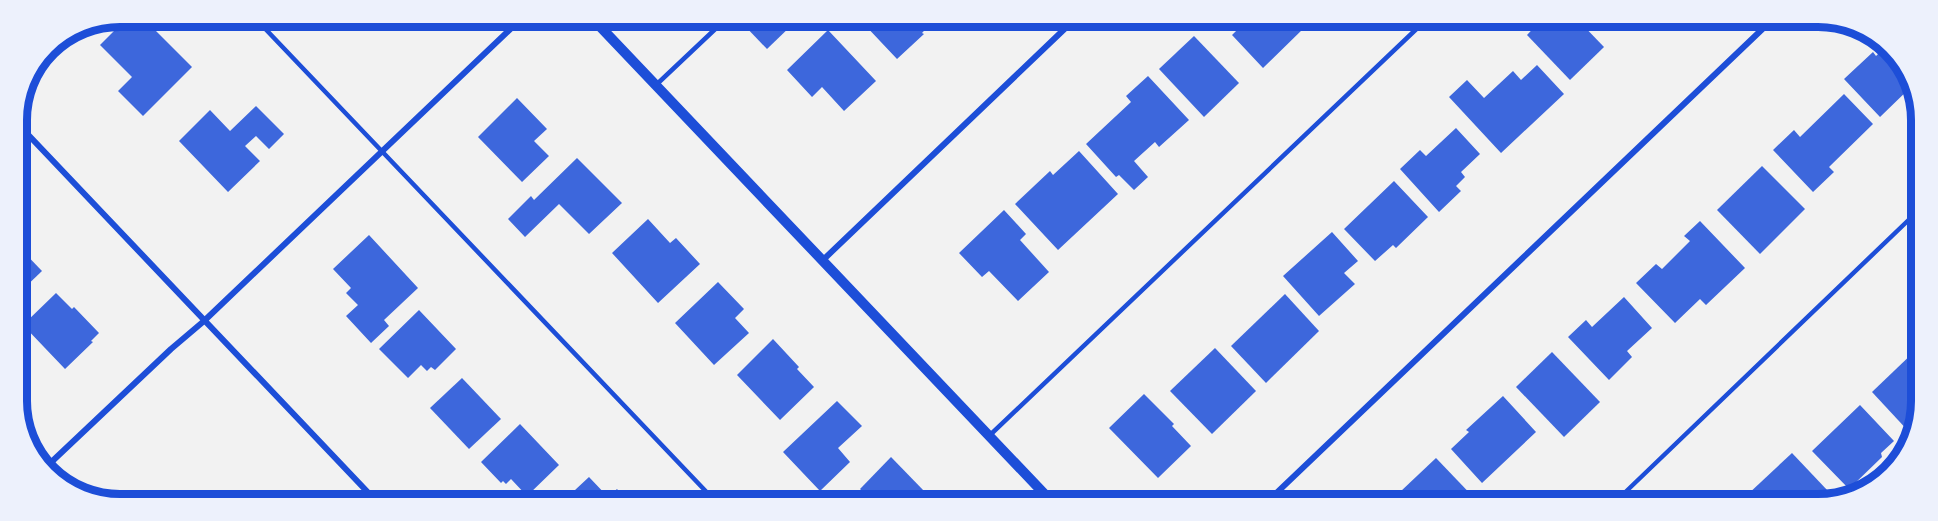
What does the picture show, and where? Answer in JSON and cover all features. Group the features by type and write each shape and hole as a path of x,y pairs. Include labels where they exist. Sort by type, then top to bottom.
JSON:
{"street":[{"path":"51,463 204,321 512,27"},
{"path":"601,27 1044,494"},
{"path":"823,260 1067,27"},
{"path":"1275,494 1765,27"},
{"path":"27,134 369,494"}],"lane":[{"path":"264,27 708,494"},
{"path":"656,85 717,27"},
{"path":"989,437 1419,27"},
{"path":"1623,494 1911,218"}],"building":[{"path":"118,27 152,27 192,67 143,116 118,91 132,77 100,45"},
{"path":"746,27 790,27 767,49"},
{"path":"867,27 928,27 922,33 924,34 897,59"},
{"path":"1234,27 1305,27 1263,68 1232,35 1237,30"},
{"path":"1535,27 1585,27 1604,47 1570,80 1527,35"},
{"path":"828,30 876,81 844,111 822,87 812,97 787,70"},
{"path":"1194,36 1239,83 1204,117 1159,69"},
{"path":"1881,51 1884,54 1906,91 1880,117 1844,79 1873,52 1876,56"},
{"path":"1537,65 1564,94 1501,153 1449,97 1467,80 1484,98 1513,71 1521,80"},
{"path":"1148,76 1189,120 1159,147 1155,142 1134,161 1148,177 1134,190 1119,175 1116,177 1086,144 1131,102 1126,96"},
{"path":"1844,94 1873,124 1829,167 1834,172 1813,192 1773,150 1794,130 1800,137"},
{"path":"517,98 547,129 534,141 549,156 522,182 478,137"},
{"path":"256,106 284,134 269,149 256,136 245,146 260,161 228,192 179,141 210,110 230,131"},
{"path":"1456,128 1480,154 1461,172 1465,177 1456,186 1461,191 1439,212 1400,169 1420,150 1426,156"},
{"path":"1079,151 1118,194 1058,250 1015,204 1050,171 1053,175"},
{"path":"577,158 622,203 589,234 559,204 525,237 508,219 531,196 534,200"},
{"path":"1762,166 1805,209 1760,254 1717,210"},
{"path":"1394,181 1428,217 1396,248 1393,245 1375,261 1344,229"},
{"path":"1004,210 1026,234 1020,240 1049,272 1018,301 989,271 982,277 959,253"},
{"path":"648,219 670,243 676,238 700,264 658,303 612,253"},
{"path":"1700,221 1745,268 1706,305 1700,299 1675,323 1636,283 1656,264 1662,269 1690,241 1684,236"},
{"path":"1332,232 1358,261 1344,273 1355,284 1319,316 1283,276"},
{"path":"369,235 418,288 384,320 389,326 371,343 346,316 358,305 346,293 351,288 333,269"},
{"path":"27,255 42,271 27,285"},
{"path":"718,282 744,309 735,318 749,333 714,365 675,323"},
{"path":"56,293 72,309 74,307 99,333 91,341 93,342 65,369 27,329 27,321"},
{"path":"1285,294 1319,331 1266,383 1231,346"},
{"path":"1624,297 1652,328 1627,351 1632,357 1609,380 1568,337 1586,320 1592,327"},
{"path":"419,310 456,349 435,370 431,367 427,371 421,365 408,378 379,349"},
{"path":"773,339 814,387 780,420 737,375"},
{"path":"1215,348 1256,391 1212,434 1170,391"},
{"path":"1552,352 1600,402 1564,437 1516,387"},
{"path":"1911,355 1911,401 1906,429 1872,392"},
{"path":"462,378 501,419 469,449 430,408"},
{"path":"1144,394 1174,424 1172,426 1191,446 1158,478 1109,428"},
{"path":"1503,396 1536,432 1482,483 1451,449 1469,432 1466,430"},
{"path":"837,401 862,426 838,448 850,462 820,491 783,452"},
{"path":"1860,405 1894,441 1881,453 1882,457 1849,489 1812,451"},
{"path":"520,424 559,465 529,494 525,494 511,479 506,484 503,481 501,483 481,462"},
{"path":"1792,453 1828,491 1824,494 1748,494"},
{"path":"891,457 925,492 923,494 865,494 860,489"},
{"path":"1436,458 1470,494 1402,494 1400,492"},
{"path":"589,477 605,494 571,494"},
{"path":"617,489 621,494 611,494"}]}
